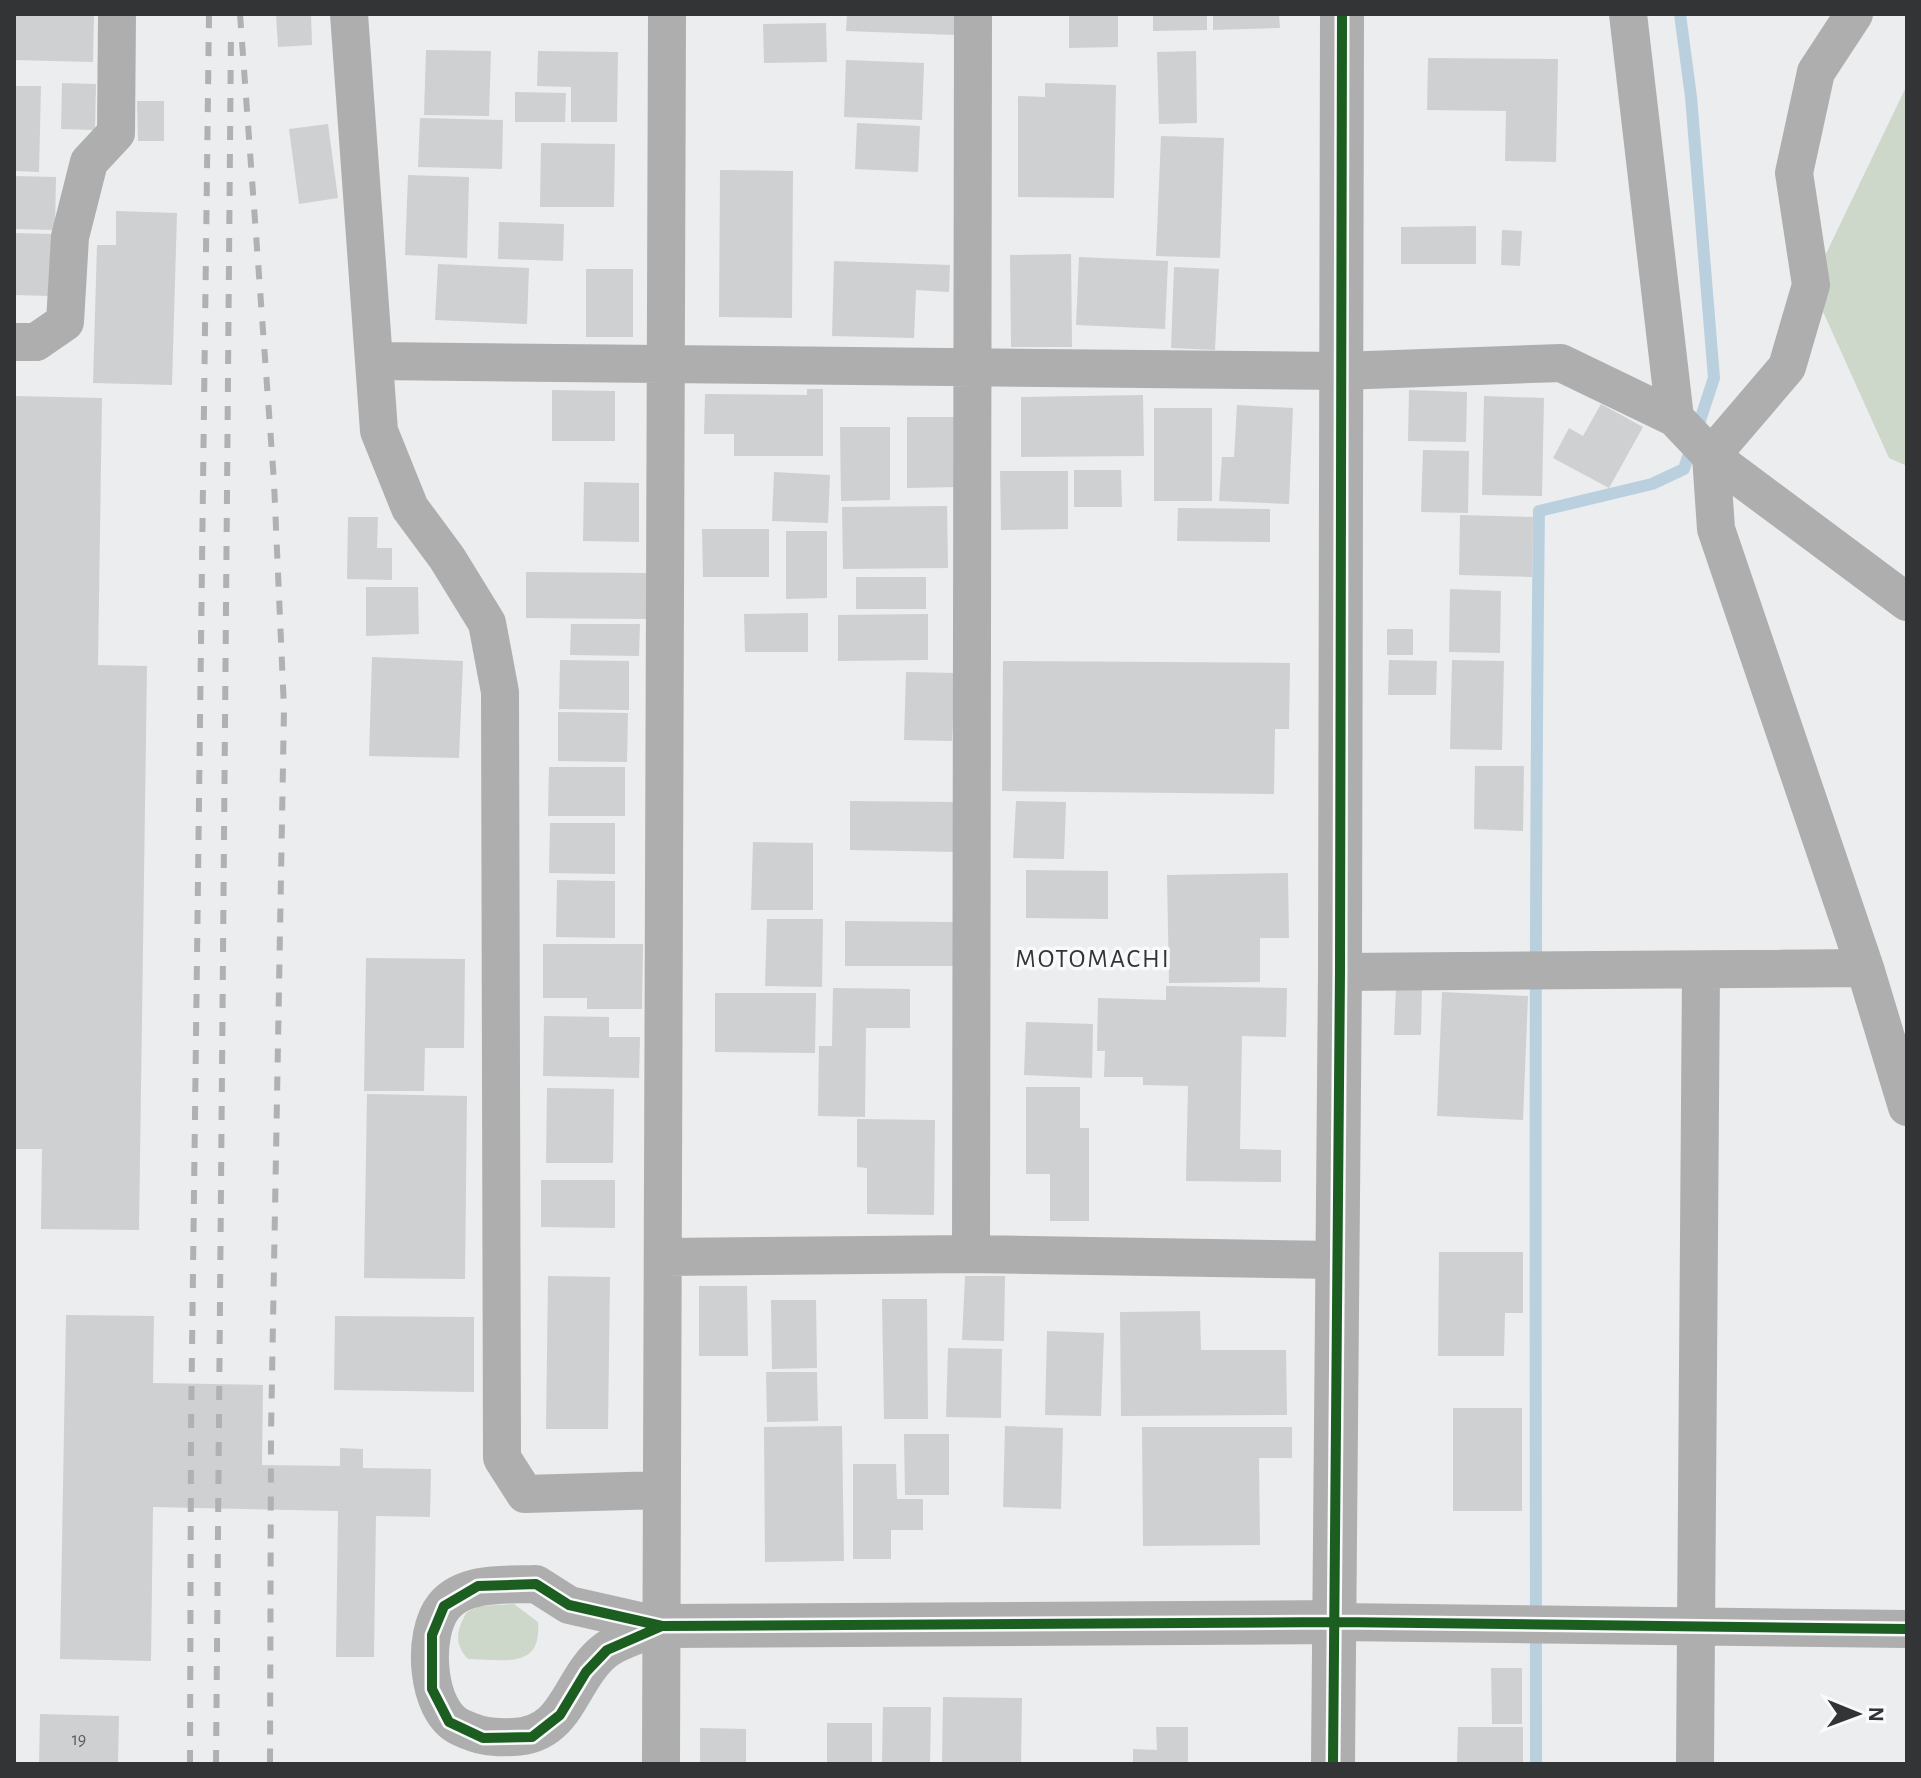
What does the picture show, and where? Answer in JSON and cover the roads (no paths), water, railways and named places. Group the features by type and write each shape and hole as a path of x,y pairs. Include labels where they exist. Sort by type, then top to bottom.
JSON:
{"street":[{"path":"14,342 36,342 65,322 70,237 89,162 116,133 117,14"},
{"path":"349,14 379,431 410,508 447,558 487,623 500,692 502,1458 525,1494 662,1490"},
{"path":"661,1764 667,14"},
{"path":"971,1254 973,14"},
{"path":"1333,1764 1340,972 1342,14"},
{"path":"1628,14 1675,418"},
{"path":"1854,14 1816,72 1794,173 1811,285 1787,367 1711,456 1716,529 1865,968 1907,1107"},
{"path":"374,361 973,370 1341,371 1561,363 1675,418 1711,456 1907,602"},
{"path":"1340,972 1701,972 1865,968"},
{"path":"1695,1764 1701,972"},
{"path":"664,1257 971,1254 1336,1260"},
{"path":"662,1626 607,1650 586,1672 560,1715 532,1737 483,1738 449,1722 432,1689 432,1635 444,1606 478,1586 536,1584 569,1605 662,1626 1336,1622 1907,1629"}],"waterway":[{"path":"1536,1764 1539,511 1652,484 1684,469 1714,378 1691,97 1680,14"}],"railway":[{"path":"190,1764 191,1430 209,14"},
{"path":"240,14 274,482 284,709 271,1433 270,1764"},
{"path":"216,1764 231,30"}],"district":[{"name":"MOTOMACHI","path":"1093,959"}]}
